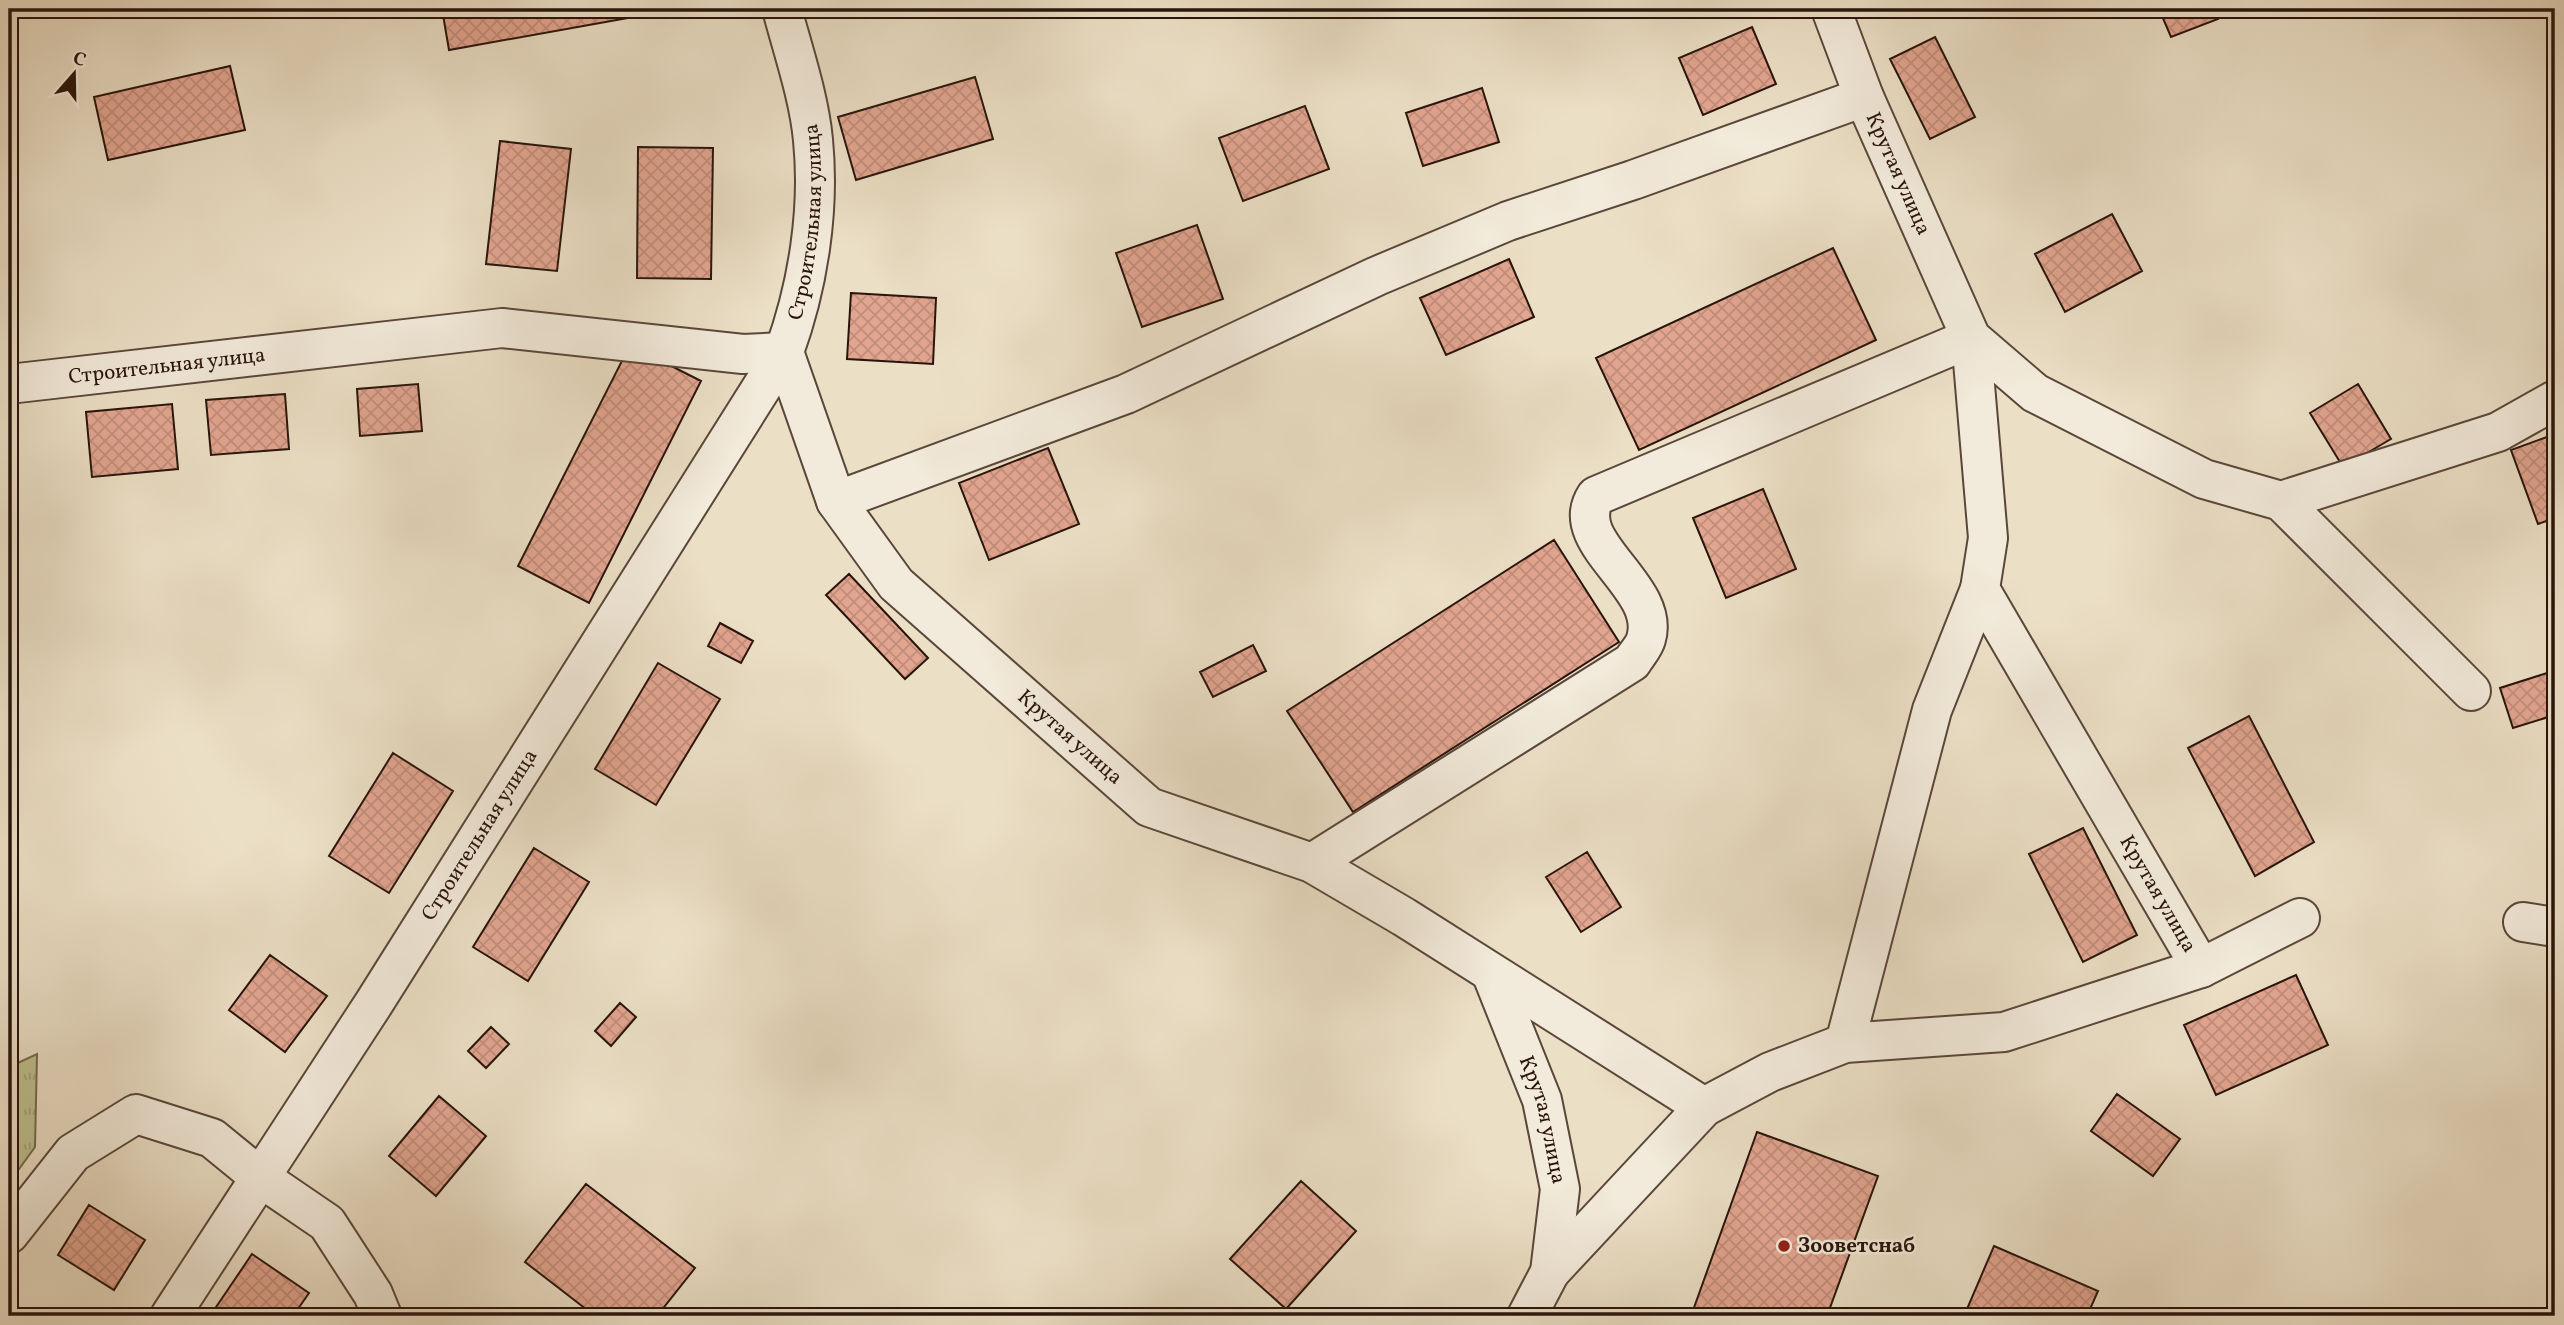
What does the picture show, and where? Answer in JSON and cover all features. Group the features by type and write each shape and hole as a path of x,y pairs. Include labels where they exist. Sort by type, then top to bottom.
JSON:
{"street":[{"name":"Строительная улица","path":"170,1316 261,1178 784,352 800,308 815,200 813,138 782,9"},
{"name":"Крутая улица","path":"1527,1316 1550,1272 1704,1107 1770,1072 1845,1043 2004,1032 2202,968 1980,589 1988,538 1971,338 1864,97 1830,9"},
{"path":"836,501 1126,394 1377,276 1508,221 1633,180 1864,97"},
{"name":"Строительная улица","path":"9,384 502,328 743,354 784,352"},
{"name":"Крутая улица","path":"1971,338 2035,393 2204,480 2281,501"},
{"path":"1312,863 1632,662 1647,638 1645,607 1589,525 1588,508 1596,496 1971,338"},
{"name":"Крутая улица","path":"784,352 836,501 896,584 1149,807 1312,863 1404,917 1704,1107"},
{"path":"2471,691 2281,501 2498,432 2555,400"},
{"path":"1845,1043 1932,710 1980,589"},
{"path":"2202,968 2300,918"},
{"name":"Крутая улица","path":"1492,975 1542,1100 1560,1189 1550,1272"},
{"path":"9,1234 73,1153 136,1114 212,1138 261,1178 327,1223 373,1294 382,1316"}],"green space":[{"path":"37,1054 35,1147 9,1183 9,1067"}],"building":[{"path":"442,9 678,9 449,50"},
{"path":"2159,9 2214,9 2218,19 2171,37"},
{"path":"1752,27 1776,84 1703,115 1679,58"},
{"path":"1935,37 1975,117 1930,139 1890,59"},
{"path":"230,66 245,130 108,160 94,97"},
{"path":"975,77 993,139 856,180 838,117"},
{"path":"1482,88 1499,142 1423,166 1406,113"},
{"path":"1305,106 1329,169 1243,201 1219,138"},
{"path":"500,141 571,149 557,271 486,264"},
{"path":"638,147 713,148 711,279 637,278"},
{"path":"2112,214 2142,271 2065,312 2035,254"},
{"path":"1197,225 1223,299 1142,327 1116,253"},
{"path":"1833,248 1876,340 1639,450 1596,358"},
{"path":"1509,259 1534,317 1446,355 1420,298"},
{"path":"851,293 936,298 933,364 847,359"},
{"path":"630,345 701,381 589,603 518,566"},
{"path":"418,384 422,431 360,436 357,389"},
{"path":"2358,384 2391,439 2343,467 2310,413"},
{"path":"285,394 289,449 211,455 206,400"},
{"path":"172,404 178,469 92,477 86,412"},
{"path":"2555,434 2555,518 2538,524 2511,450"},
{"path":"1048,448 1079,524 989,560 959,483"},
{"path":"1763,489 1796,569 1726,598 1693,518"},
{"path":"1554,540 1619,642 1353,812 1287,711"},
{"path":"849,574 928,658 905,679 826,595"},
{"path":"720,623 753,641 741,663 708,646"},
{"path":"1253,645 1266,671 1213,697 1200,672"},
{"path":"658,663 720,699 656,805 595,769"},
{"path":"2547,673 2555,699 2555,715 2513,728 2500,688"},
{"path":"2249,716 2314,842 2255,876 2188,748"},
{"path":"393,753 453,791 389,893 329,856"},
{"path":"2083,828 2137,935 2083,962 2029,854"},
{"path":"534,848 589,882 528,981 473,947"},
{"path":"1587,852 1621,907 1581,932 1546,877"},
{"path":"270,955 327,996 285,1052 229,1010"},
{"path":"2296,975 2328,1045 2216,1095 2184,1025"},
{"path":"620,1003 636,1017 611,1046 595,1031"},
{"path":"491,1027 509,1044 486,1068 468,1051"},
{"path":"2117,1094 2180,1139 2153,1176 2091,1131"},
{"path":"439,1096 486,1136 436,1196 389,1156"},
{"name":"Зооветснаб","path":"1757,1132 1878,1176 1827,1316 1691,1316"},
{"path":"1301,1181 1356,1231 1286,1309 1230,1259"},
{"path":"586,1184 695,1268 657,1316 595,1316 525,1262"},
{"path":"89,1205 145,1240 114,1290 58,1255"},
{"path":"1994,1246 2098,1291 2087,1316 1964,1316"},
{"path":"252,1254 309,1293 293,1316 210,1316"}],"place":[{"name":"Зооветснаб","path":"1784,1246"}]}
